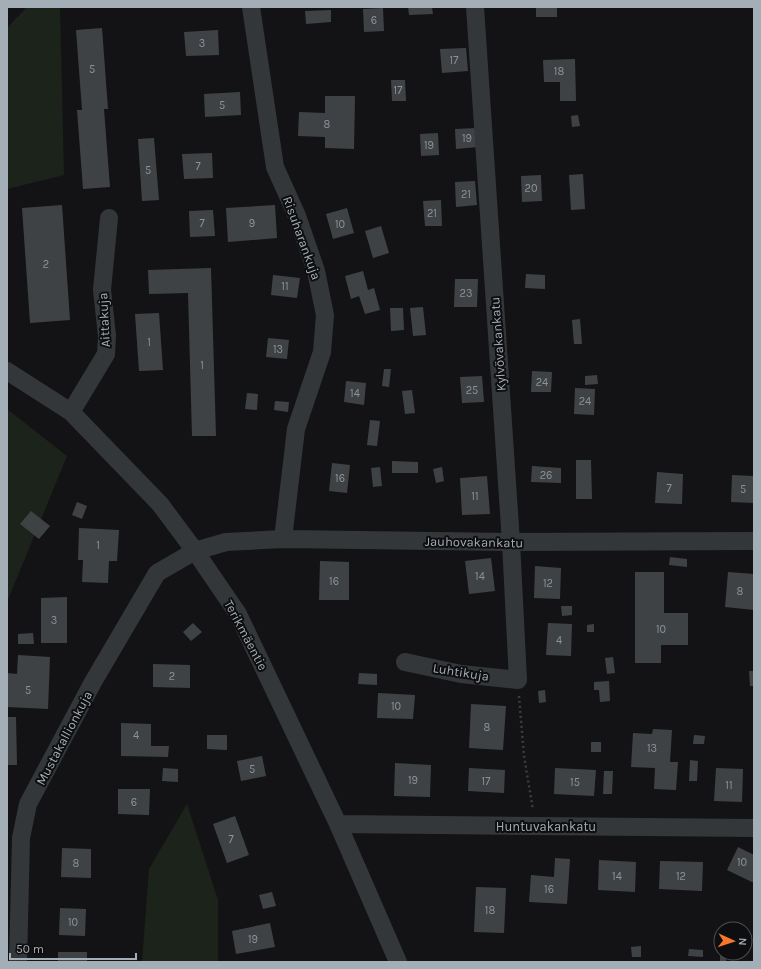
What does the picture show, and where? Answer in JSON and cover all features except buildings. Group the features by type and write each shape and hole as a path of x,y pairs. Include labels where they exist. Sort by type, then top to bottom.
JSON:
{"street":[{"name":"Risuharankuja","path":"251,7 275,167 297,216 316,271 325,315 322,352 296,430 283,539"},
{"name":"Kylvövakankatu","path":"475,7 511,542 518,680"},
{"name":"Aittakuja","path":"71,412 106,354 107,336 102,290 109,218"},
{"name":"Terikmäentie","path":"7,371 71,412 160,504 195,551 238,614 338,824 398,962"},
{"name":"Jauhovakankatu","path":"195,551 226,542 283,539 511,542 754,541"},
{"name":"Mustakallionkuja","path":"18,962 21,838 28,804 93,682 157,572 195,551"},
{"name":"Luhtikuja","path":"405,662 461,674 518,680"},
{"name":"Huntuvakankatu","path":"338,824 754,828"}],"path":[{"path":"518,680 524,756 535,826"}],"shaded area":[{"path":"27,7 60,7 64,175 7,189 7,28"},
{"path":"7,409 67,456 7,602"},
{"path":"187,804 218,900 218,962 142,962 149,869"}]}
